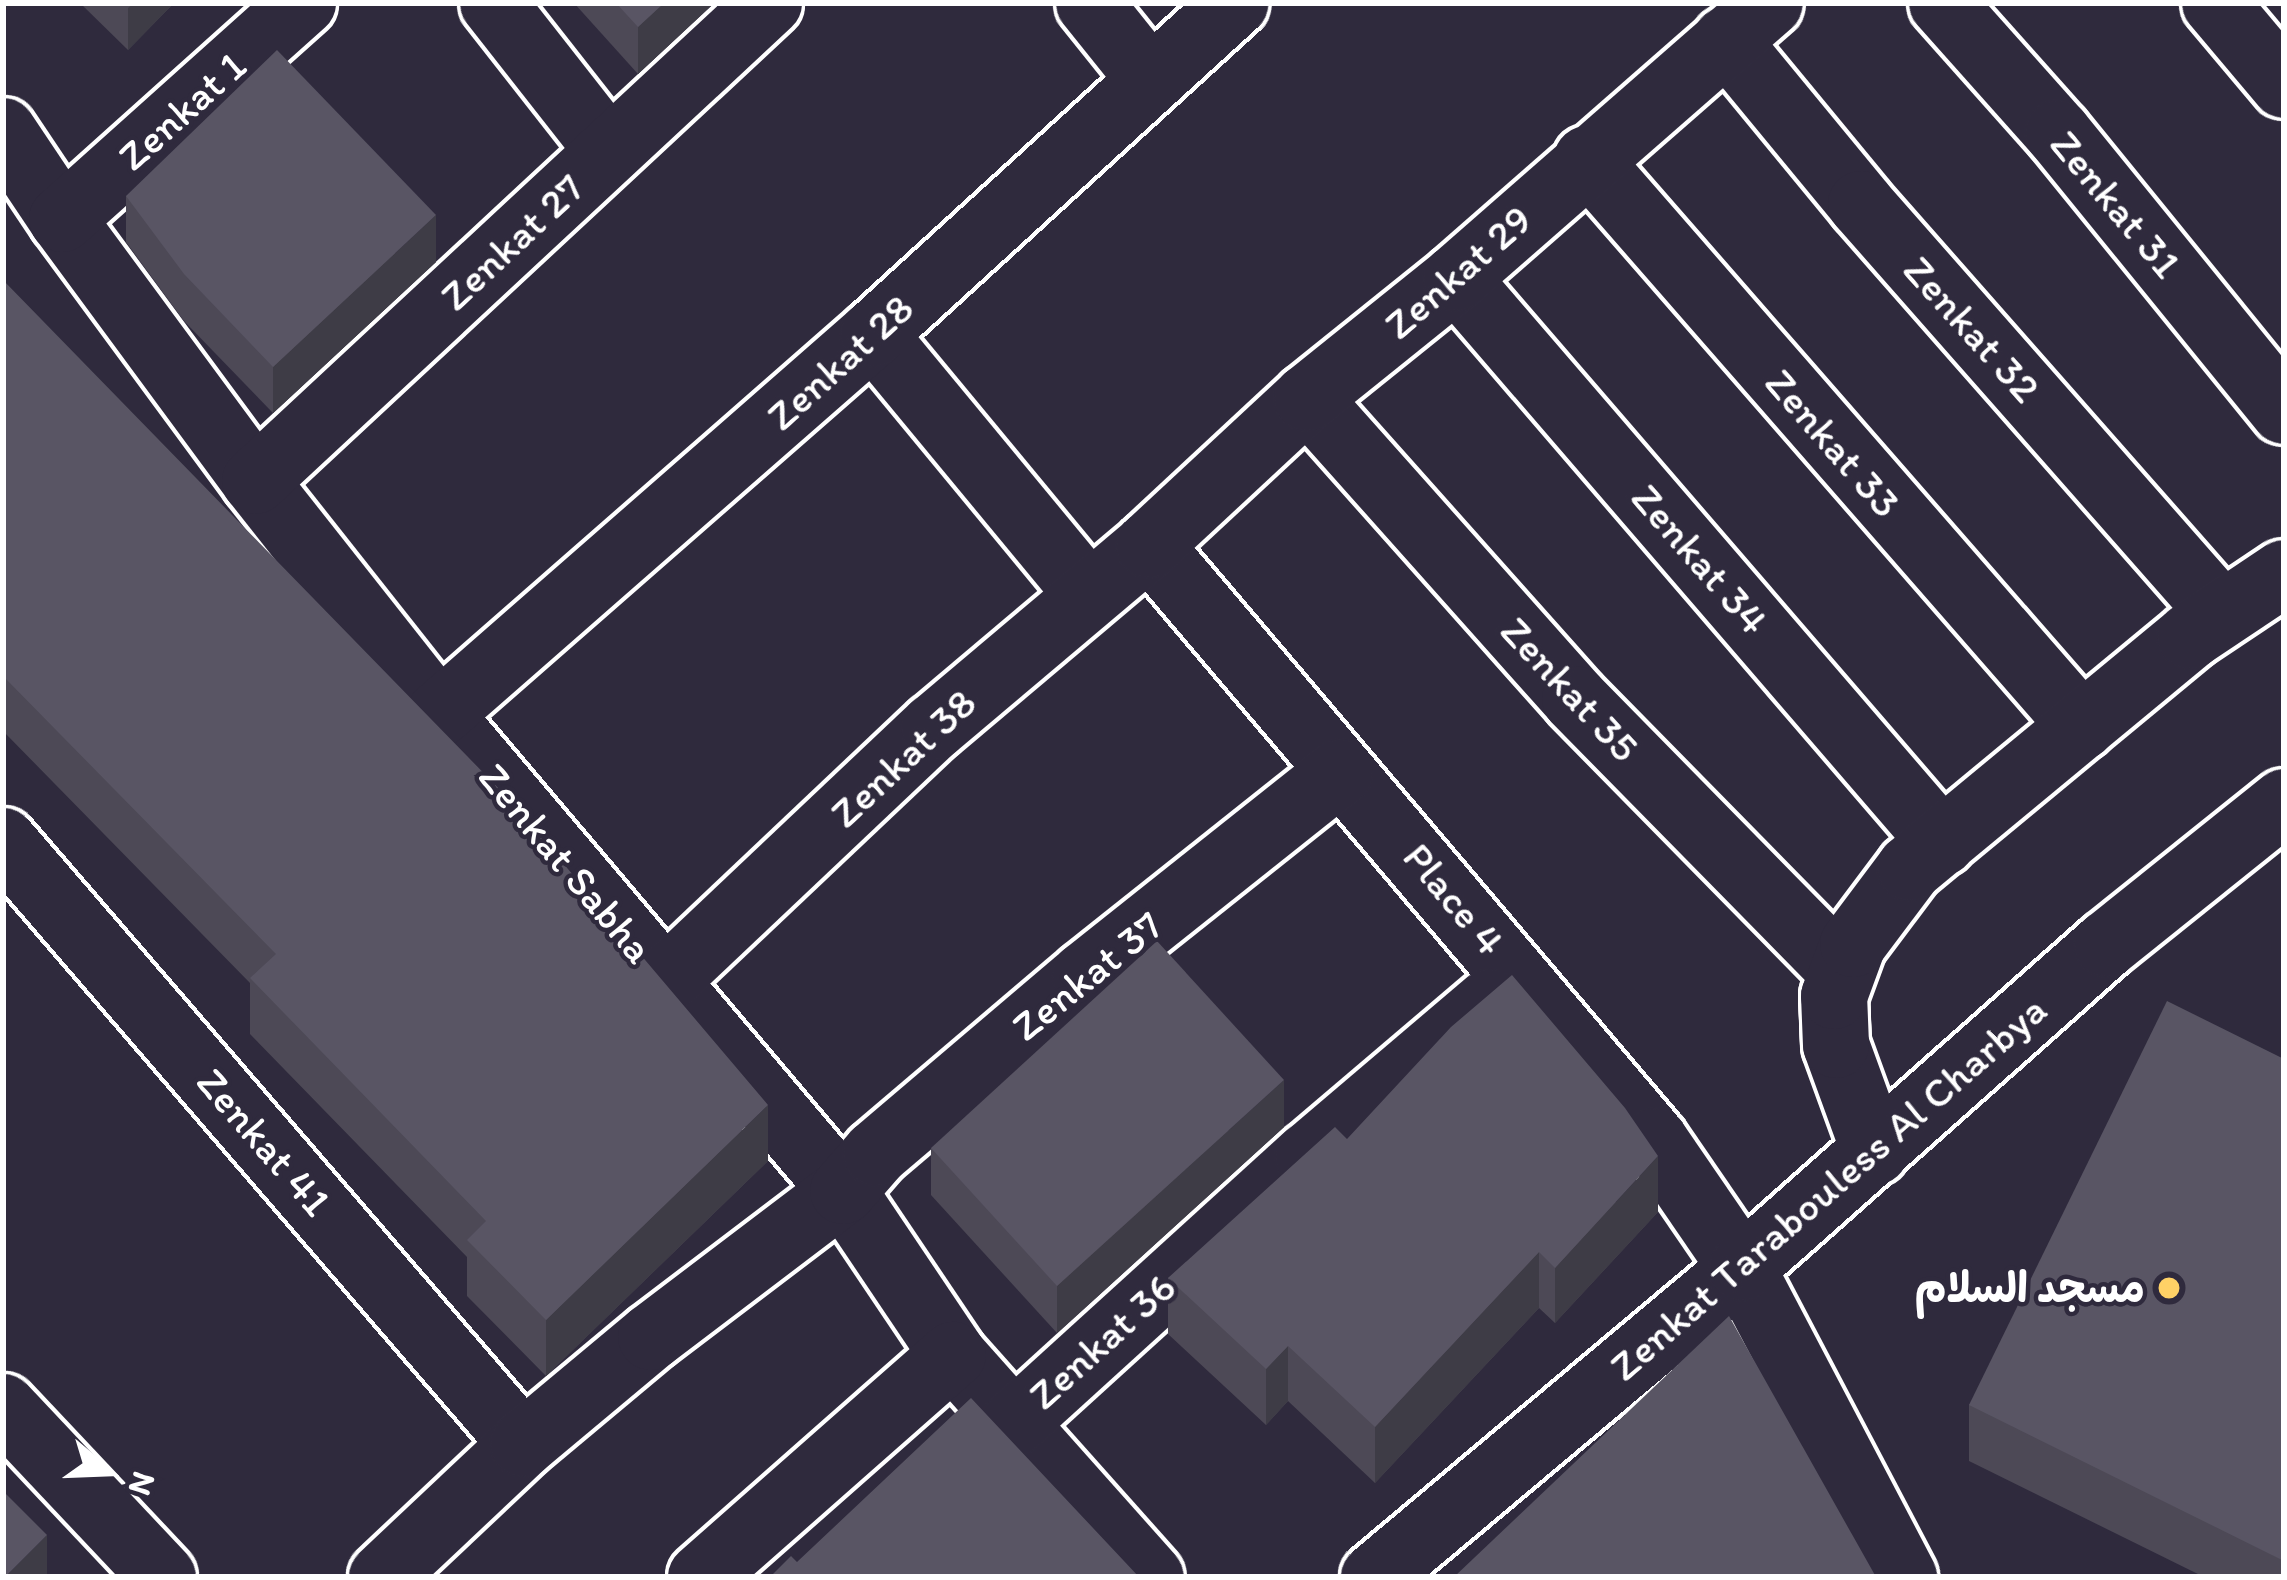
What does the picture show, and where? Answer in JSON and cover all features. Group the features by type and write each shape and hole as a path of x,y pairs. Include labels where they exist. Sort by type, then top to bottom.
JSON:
{"street":[{"name":"Zenkat 1","path":"62,219 303,3"},
{"path":"493,3 609,151"},
{"name":"Zenkat 27","path":"255,481 769,3"},
{"path":"1088,3 1149,78"},
{"name":"Zenkat 28","path":"439,714 873,334 1235,3"},
{"name":"Zenkat 31","path":"1942,3 2058,133 2284,411"},
{"path":"2215,3 2284,85"},
{"name":"Zenkat 29","path":"1149,545 1307,398 1456,278 1748,22"},
{"name":"Zenkat 32","path":"1748,22 1862,204 2222,614"},
{"name":"Zenkat Sabha","path":"3,130 62,219 255,481 439,714 843,1191 953,1355 1151,1577"},
{"name":"Zenkat 33","path":"1587,159 2082,726"},
{"name":"Zenkat 34","path":"1456,278 1942,842"},
{"path":"873,334 1088,595"},
{"name":"Zenkat 35","path":"1307,398 1575,699 1843,971"},
{"name":"Zenkat 38","path":"666,980 934,727 1149,545"},
{"name":"Place 4","path":"1149,545 1520,976 1655,1141 1742,1268 1904,1577"},
{"path":"1875,1152 1836,1045 1834,996 1853,944 1910,868 2222,614 2284,573"},
{"name":"Zenkat 37","path":"382,1577 524,1444 651,1337 843,1191 876,1153 1085,975 1340,772"},
{"name":"Zenkat Tarabouless Al Charbya","path":"1374,1577 1742,1268 2107,944 2284,802"},
{"name":"Zenkat 41","path":"3,842 524,1444"},
{"name":"Zenkat 36","path":"1012,1424 1308,1156 1520,976"},
{"path":"701,1577 953,1355"},
{"path":"3,1407 163,1577"}],"building":[{"path":"616,3 664,3 638,27"},
{"path":"277,50 436,215 273,367 184,274 126,196"},
{"path":"3,280 507,797 768,1105 546,1320 467,1240 486,1221 250,978 276,954 3,676"},
{"path":"1157,941 1284,1080 1057,1286 931,1148"},
{"path":"1512,975 1625,1108 1658,1156 1555,1268 1539,1252 1375,1427 1288,1346 1266,1369 1168,1278 1335,1127 1347,1139 1451,1027"},
{"name":"مسجد السلام","path":"2167,1001 2284,1059 2284,1561 1969,1405"},
{"path":"1729,1316 1876,1577 1454,1577"},
{"path":"971,1398 1139,1577 770,1577 791,1556 797,1562"},
{"path":"3,1491 47,1535 5,1577 3,1577"}],"place":[{"name":"مسجد السلام","path":"2169,1288"}]}
